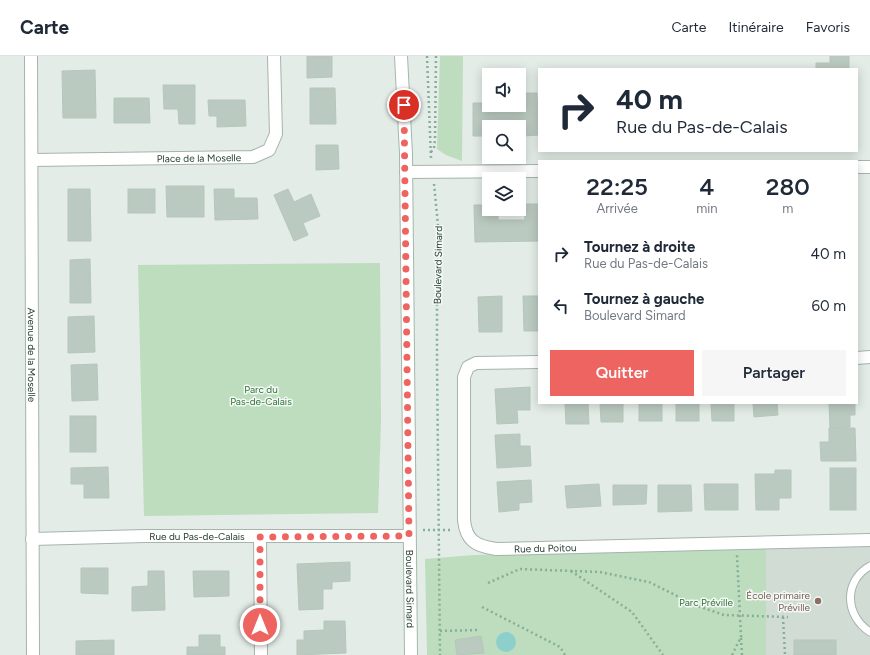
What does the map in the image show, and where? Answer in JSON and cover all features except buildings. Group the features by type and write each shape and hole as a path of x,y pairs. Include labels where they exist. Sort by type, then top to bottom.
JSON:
{"street":[{"name":"Avenue de la Moselle","path":"31,56 33,655"},
{"name":"Place de la Moselle","path":"32,160 253,157 269,150 276,134 274,56"},
{"name":"Boulevard Simard","path":"400,60 406,172 409,536 412,655"},
{"path":"858,167 870,167"},
{"path":"406,172 538,171"},
{"path":"858,358 870,358"},
{"name":"Rue du Poitou","path":"538,362 476,363 468,366 466,372 463,392 464,520 465,531 470,539 478,545 496,549 870,540"},
{"name":"Rue du Pas-de-Calais","path":"32,539 409,536"},
{"path":"260,537 261,655"}],"lane":[{"path":"870,566 863,570 855,579 850,590 850,602 853,614 860,624 870,632"}],"path":[{"path":"427,56 430,153 435,145 436,56"},
{"name":"Boulevard Simard","path":"436,193 440,241 437,275 440,655"},
{"path":"422,530 456,530"},
{"path":"737,543 742,655"},
{"path":"488,583 520,569 600,572 649,582 695,606 724,615 788,617"},
{"path":"571,571 632,612 663,655"},
{"path":"482,607 560,647 565,655"},
{"path":"783,617 785,655"},
{"path":"440,631 477,630"},
{"path":"732,655 741,637"}],"shaded area":[{"name":"École primaire Préville","path":"870,540 870,655 766,655 766,547"}],"green space":[{"path":"440,56 463,56 462,161 446,155 437,149"},
{"name":"Parc du Pas-de-Calais","path":"380,263 381,420 378,513 144,516 138,265"},
{"name":"Parc Préville","path":"766,547 766,655 427,655 425,559 474,555"}],"water":[{"path":"506,632 513,635 516,642 513,649 506,652 499,649 496,642 499,635"}],"place":[{"name":"École primaire Préville","path":"818,601"}],"route":[{"path":"260,625 260,537 409,536 406,154 404,105"}]}
